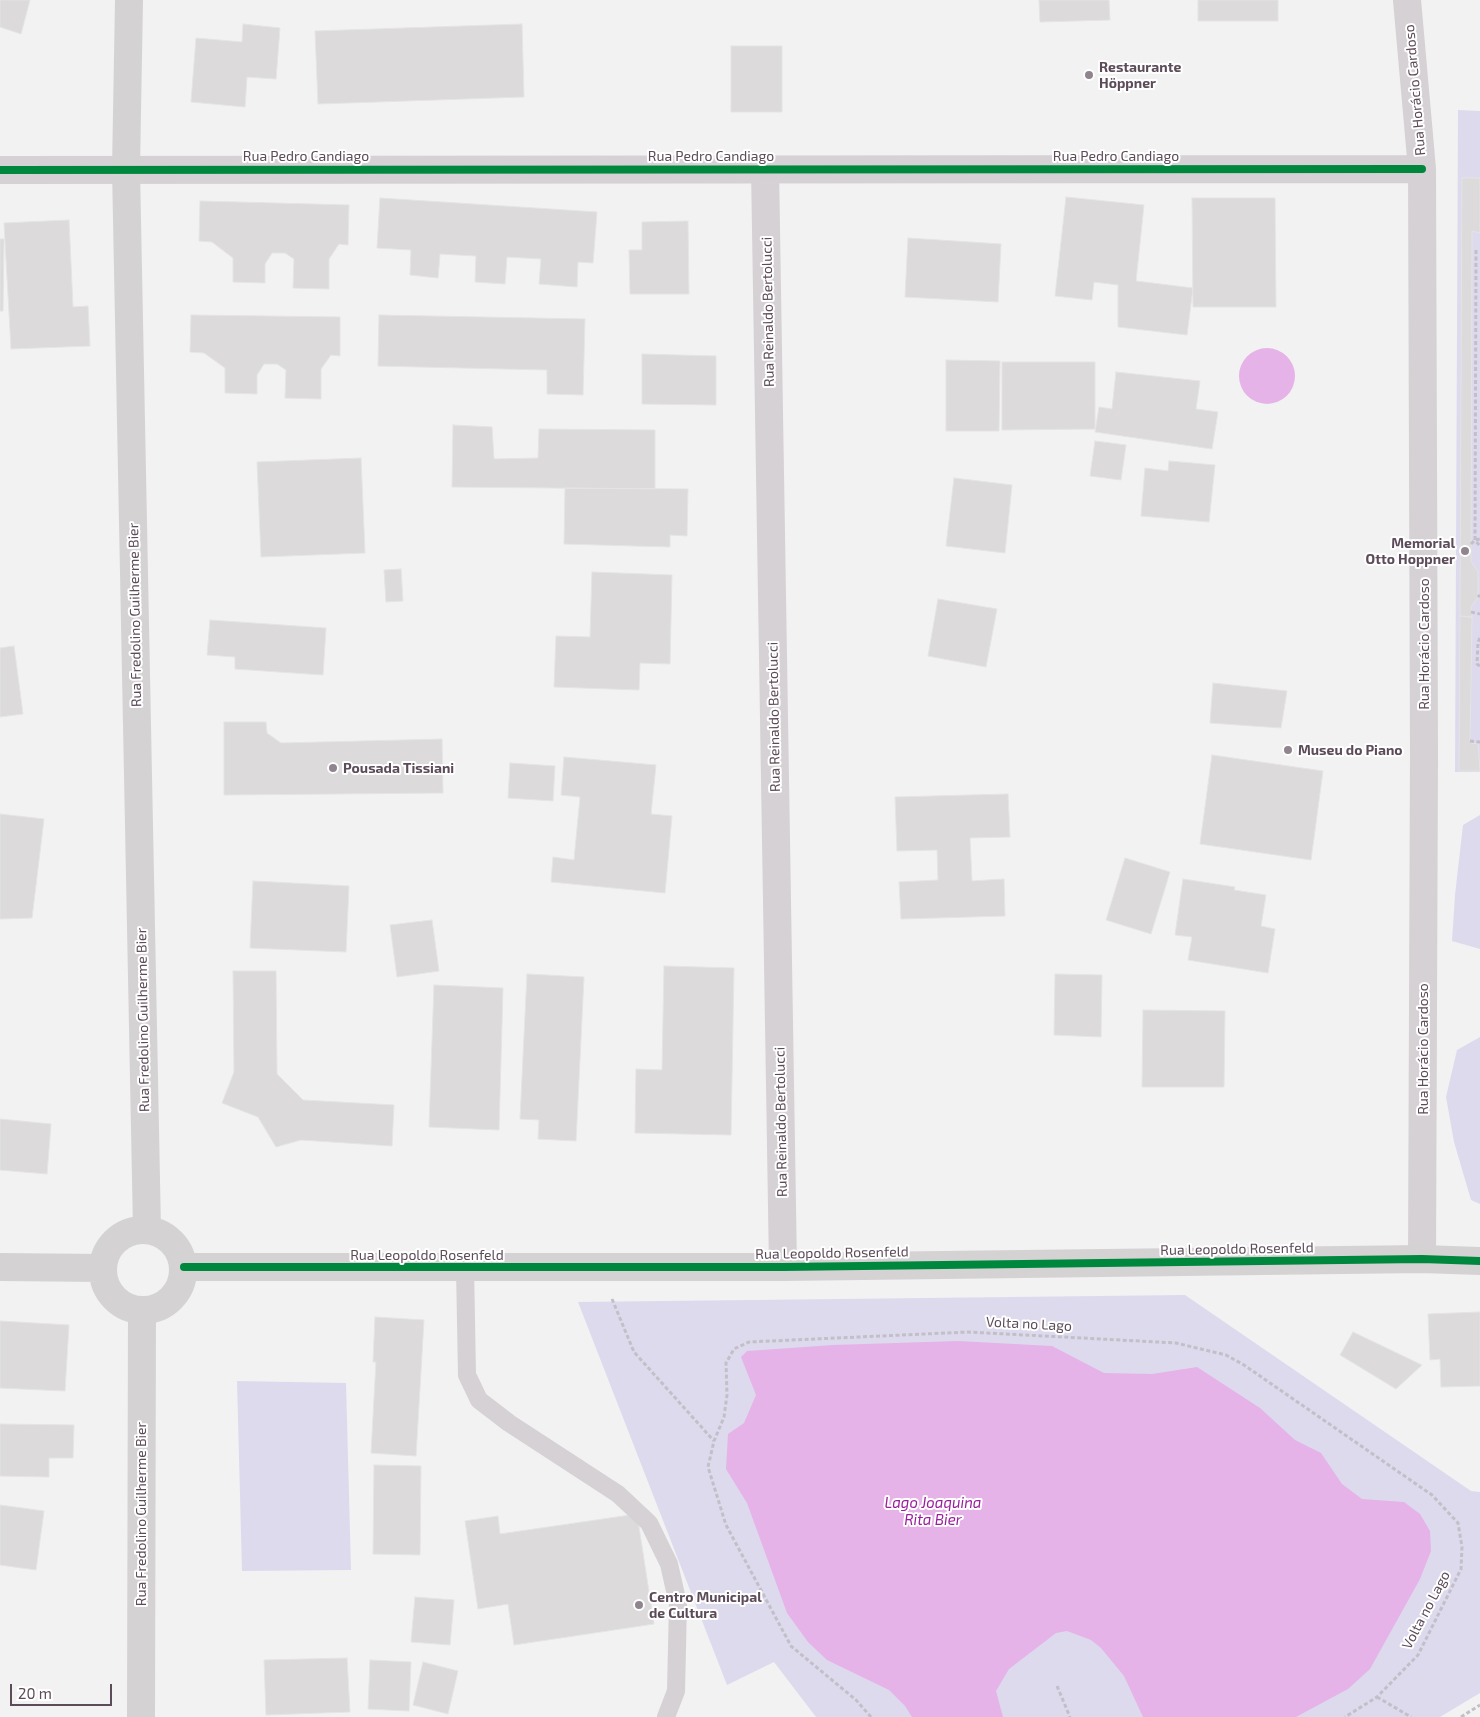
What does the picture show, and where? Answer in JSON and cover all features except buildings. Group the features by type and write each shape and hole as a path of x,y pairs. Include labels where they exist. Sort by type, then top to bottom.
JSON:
{"street":[{"name":"Rua Fredolino Guilherme Bier","path":"128,0 126,169 147,1230"},
{"name":"Rua Horácio Cardoso","path":"1407,0 1422,169 1424,773 1422,1259"},
{"name":"Rua Reinaldo Bertolucci","path":"765,168 783,1266"},
{"name":"Rua Pedro Candiago","path":"0,170 1422,169"},
{"path":"147,1230 161,1234 172,1242 180,1253 184,1267 183,1280 177,1293 168,1303 156,1309 142,1311 118,1302 104,1280 103,1268 106,1255 117,1240 135,1231 147,1230"},
{"name":"Rua Leopoldo Rosenfeld","path":"184,1267 465,1268 1422,1259 1480,1261"},
{"path":"0,1268 103,1268"},
{"name":"Rua Fredolino Guilherme Bier","path":"141,1717 142,1311"}],"lane":[{"path":"465,1268 467,1375 479,1400 509,1423 618,1494 648,1523 670,1564 678,1604 676,1691 666,1717"}],"path":[{"path":"1476,250 1478,539 1480,546"},
{"path":"1471,544 1478,539"},
{"path":"1471,612 1480,614"},
{"path":"1480,638 1478,642 1477,664 1480,666"},
{"path":"1470,741 1480,742"},
{"path":"604,1267 615,1310 634,1352 714,1441"},
{"path":"1057,1686 1070,1717"},
{"path":"1376,1697 1411,1717"},
{"path":"1462,1717 1480,1705"}],"shaded area":[{"path":"1458,110 1480,111 1480,772 1455,772"},
{"path":"1480,815 1480,949 1452,941 1463,825"},
{"path":"1480,1037 1480,1204 1471,1200 1454,1142 1446,1097 1457,1050"},
{"name":"Lago Joaquina Rita Bier","path":"1185,1295 1471,1491 1480,1492 1480,1693 1440,1717 816,1717 774,1662 727,1685 578,1302"},
{"path":"237,1381 346,1383 351,1570 242,1571"}],"water":[{"path":"1262,348 1272,348 1287,356 1293,365 1295,376 1293,387 1287,396 1272,404 1262,404 1251,399 1244,392 1239,381 1239,371 1244,360 1251,353"},
{"name":"Lago Joaquina Rita Bier","path":"958,1341 1052,1346 1104,1373 1152,1374 1197,1367 1260,1408 1295,1440 1321,1453 1342,1484 1362,1499 1404,1502 1420,1514 1430,1531 1431,1551 1420,1579 1370,1669 1348,1689 1296,1717 1143,1717 1124,1676 1101,1648 1091,1640 1067,1631 1056,1633 1009,1669 996,1691 1003,1717 912,1717 905,1706 889,1690 827,1660 808,1642 787,1613 747,1503 726,1469 728,1434 744,1423 756,1395 741,1357 747,1351 833,1345"}],"cycle path":[{"path":"0,170 1422,169"},
{"path":"184,1267 783,1267 1422,1259 1480,1261"}],"place":[{"name":"Restaurante Höppner","path":"1089,75"},
{"name":"Memorial Otto Hoppner","path":"1465,551"},
{"name":"Museu do Piano","path":"1288,750"},
{"name":"Pousada Tissiani","path":"333,768"},
{"name":"Centro Municipal de Cultura","path":"639,1605"}]}
